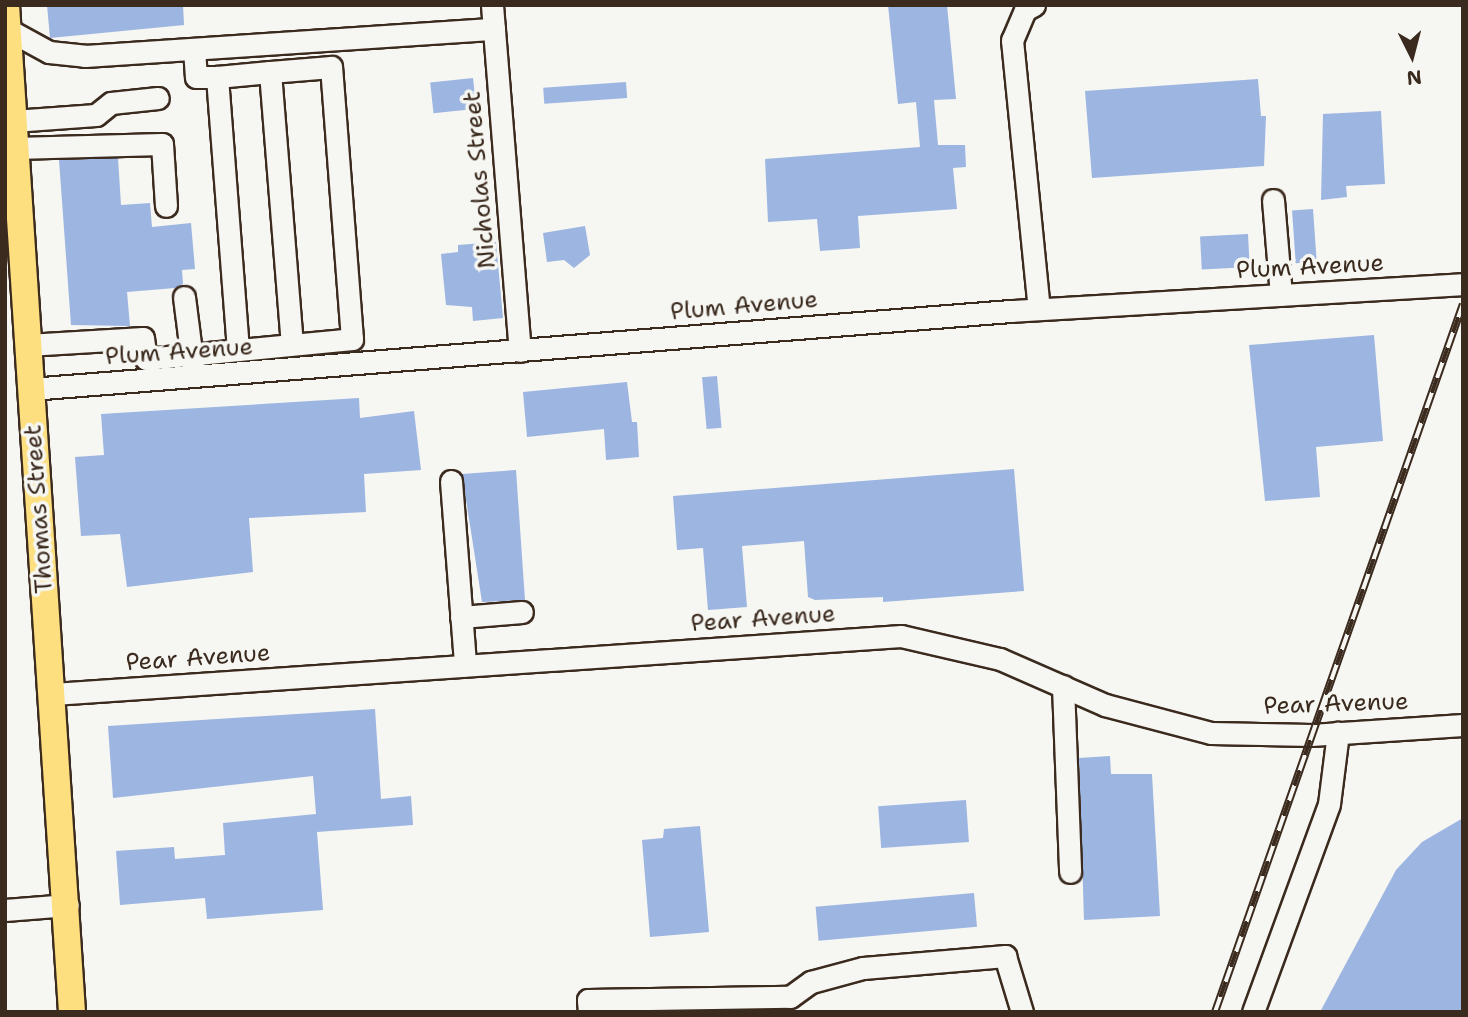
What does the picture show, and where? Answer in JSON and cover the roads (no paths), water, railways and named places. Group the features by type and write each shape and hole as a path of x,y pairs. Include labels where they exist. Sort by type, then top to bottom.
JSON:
{"main road":[{"name":"Thomas Street","path":"6,20 68,905 72,1012"}],"street":[{"name":"Nicholas Street","path":"492,5 520,351"},
{"path":"1034,5 1025,10 1012,40 1039,309"},
{"path":"6,20 49,52 85,56 494,29"},
{"path":"194,49 207,77 239,350"},
{"path":"27,345 143,338 146,359 352,339 331,67 207,77"},
{"path":"270,72 292,344"},
{"path":"13,121 96,116 111,103 158,98"},
{"path":"15,148 162,144 166,206"},
{"path":"1273,200 1281,295"},
{"name":"Plum Avenue","path":"30,390 1039,309 1463,284"},
{"path":"184,297 195,377"},
{"path":"451,481 465,665"},
{"path":"461,617 522,612"},
{"name":"Pear Avenue","path":"53,694 901,636 1000,659 1105,705 1211,733 1338,733 1463,725"},
{"path":"1063,686 1070,872"},
{"path":"1253,1012 1329,804 1338,733"},
{"path":"5,909 68,905"},
{"path":"589,1012 588,1000 790,997 811,982 863,968 1005,956 1022,1012"}],"railway":[{"path":"1215,1012 1463,304"}]}
